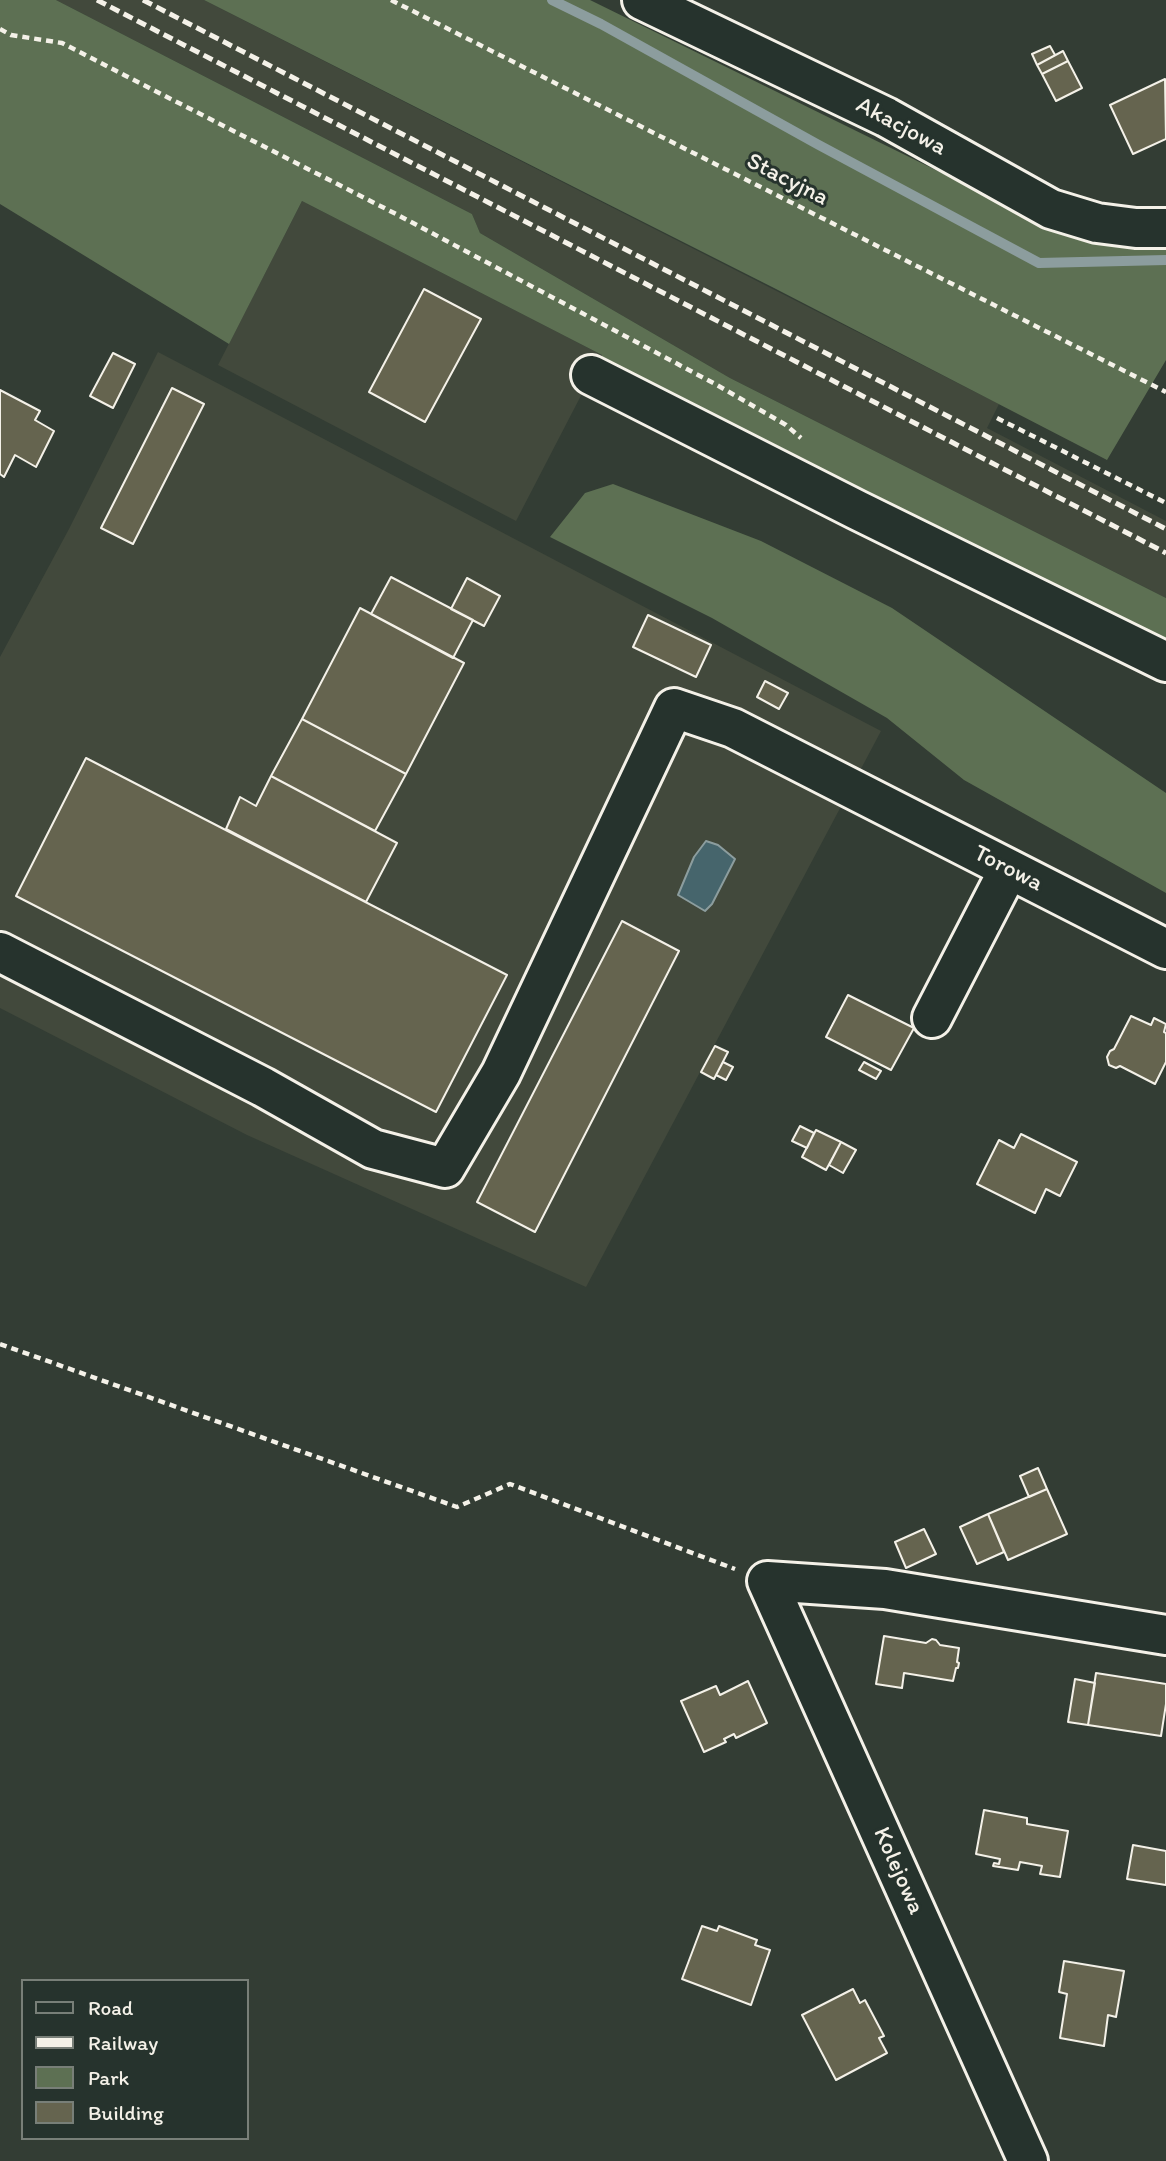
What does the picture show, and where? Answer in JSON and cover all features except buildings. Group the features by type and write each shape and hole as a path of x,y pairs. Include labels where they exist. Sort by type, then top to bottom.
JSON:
{"street":[{"name":"Akacjowa","path":"642,0 886,117 1051,209 1097,223 1136,228 1166,228"},
{"path":"591,375 1166,662"},
{"name":"Torowa","path":"0,952 263,1087 373,1149 445,1168 501,1073 674,708 733,729 1166,950"},
{"path":"932,1018 1009,869"},
{"path":"767,1581 885,1589 1166,1635"},
{"name":"Kolejowa","path":"767,1581 1028,2161"}],"path":[{"name":"Stacyjna","path":"391,0 1166,392"},
{"path":"0,29 11,35 62,44 384,208 717,385 786,425 806,443"},
{"path":"998,418 1166,503"},
{"path":"0,1344 457,1507 510,1484 767,1581"}],"shaded area":[{"path":"56,0 204,0 999,404 987,428 1166,521 1166,598 730,378 480,233 472,214"},
{"path":"302,201 602,355 516,521 218,365"},
{"path":"158,352 881,731 586,1287 247,1135 0,1008 0,657 69,529"}],"green space":[{"path":"0,0 56,0 472,214 480,233 730,378 1166,598 1166,650 601,369 602,355 302,201 229,344 0,204"},
{"path":"204,0 590,0 1078,240 1166,239 1166,360 1107,460 776,289"},
{"path":"613,484 761,541 892,608 1166,793 1166,893 964,780 887,718 712,618 550,537 585,493"}],"water":[{"path":"706,841 718,845 735,859 712,904 705,911 678,895 694,857"}],"waterway":[{"path":"552,0 601,24 1039,263 1166,260"}],"railway":[{"path":"97,0 1166,553"},
{"path":"143,0 1166,529"}]}
